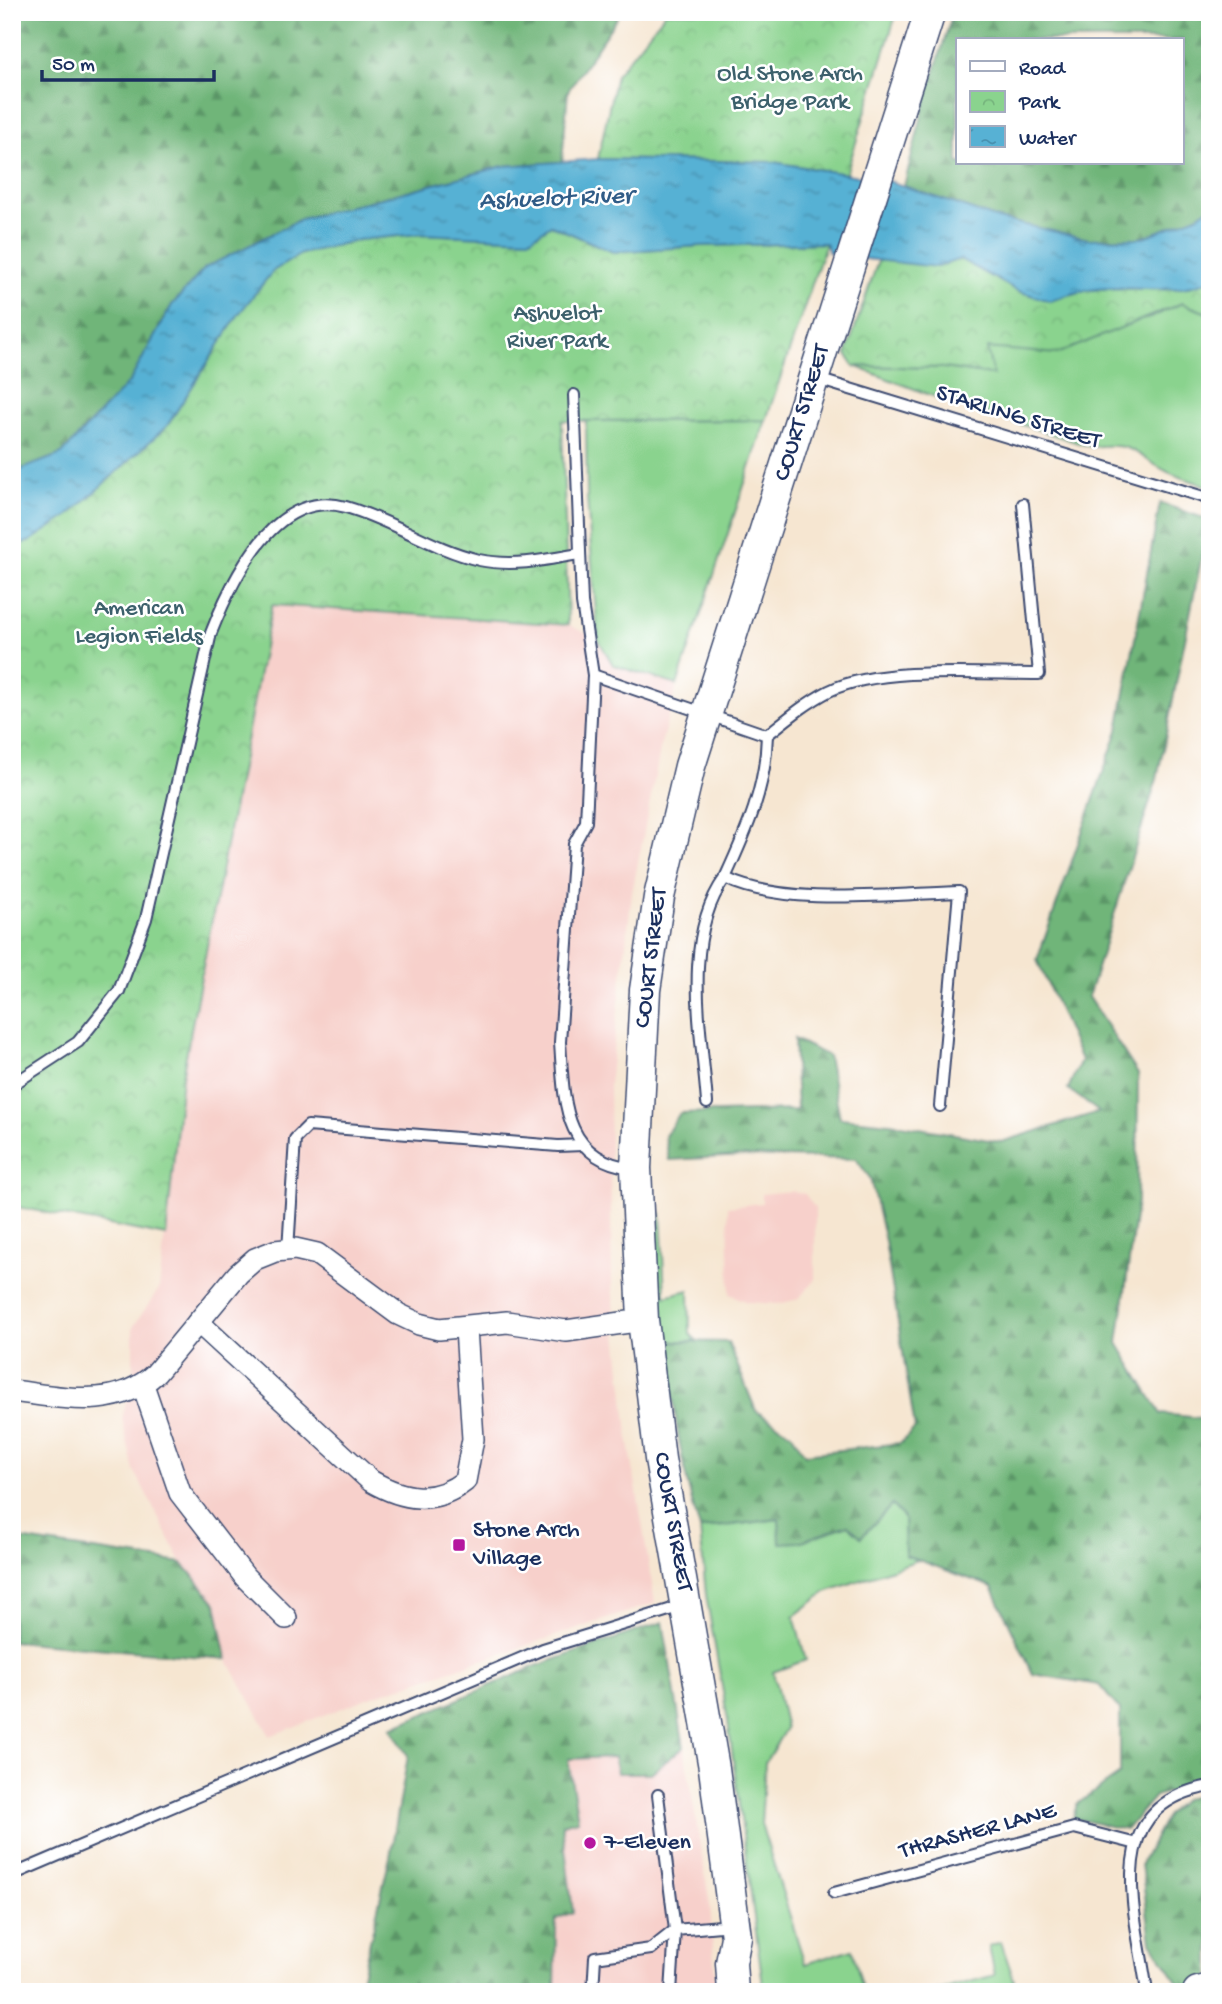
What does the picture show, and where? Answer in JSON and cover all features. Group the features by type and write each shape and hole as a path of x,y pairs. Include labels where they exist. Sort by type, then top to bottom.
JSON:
{"main road":[{"name":"COURT STREET","path":"752,1992 747,1961 735,1931 714,1768 660,1459 643,1320 636,1168 645,990 672,830 705,715 930,12"},
{"name":"COURT STREET","path":"733,1992 731,1962 735,1931"},
{"path":"1198,1992 1210,1989"}],"street":[{"path":"12,1391 75,1399 126,1394 143,1385 238,1274 255,1259 288,1250 317,1254 334,1263 398,1314 419,1324 439,1329 506,1322 566,1331 643,1320"},
{"path":"198,1322 371,1481 394,1494 411,1498 429,1498 451,1492 465,1480 473,1439 466,1328"},
{"path":"143,1385 180,1493 245,1577 286,1618"}],"lane":[{"name":"STARLING STREET","path":"814,378 1210,499"},
{"path":"574,395 579,554 586,638 593,675 586,822 574,844 560,1042 565,1102 571,1125 583,1145 598,1159 616,1166 636,1168"},
{"path":"12,1085 78,1042 119,991 146,919 211,633 245,561 269,533 305,508 324,504 362,513 450,552 480,560 508,564 579,554"},
{"path":"707,1104 700,957 704,917 754,816 763,781 767,735 800,708 831,690 862,681 927,674 1039,674 1023,504"},
{"path":"593,675 767,735"},
{"path":"725,878 743,887 786,893 840,896 959,892 940,1106"},
{"path":"288,1250 295,1139 308,1126 558,1146 583,1145"},
{"path":"12,1874 544,1649 687,1605"},
{"path":"1147,1992 1134,1901 1133,1843 1147,1818 1163,1804 1194,1789 1210,1786"},
{"path":"657,1795 675,1930 671,1992"},
{"name":"THRASHER LANE","path":"834,1893 1074,1828 1133,1843"},
{"path":"593,1992 596,1957 651,1949 675,1930 735,1931"}],"shaded area":[{"path":"272,605 568,625 598,639 613,665 677,685 662,740 632,893 609,1084 612,1287 629,1443 655,1603 373,1696 270,1736 227,1659 216,1603 182,1563 134,1470 122,1419 133,1372 133,1327 159,1289 182,1077"},
{"path":"791,1191 805,1194 815,1208 815,1280 798,1299 779,1304 747,1302 730,1294 728,1207 762,1203 762,1194"},
{"path":"684,1747 710,1905 716,1992 555,1992 556,1919 573,1912 561,1823 578,1820 568,1759 614,1757 650,1773"}],"green space":[{"path":"12,12 621,12 568,91 562,162 503,166 301,219 205,268 172,305 130,381 62,454 12,473"},
{"name":"Old Stone Arch Bridge Park","path":"666,12 897,12 846,174 773,162 598,159 616,75"},
{"path":"953,12 1210,12 1210,206 1200,215 1142,238 1088,239 998,219 904,186 926,99"},
{"name":"American Legion Fields","path":"551,225 613,252 701,246 826,243 766,420 562,421 568,625 272,605 182,1077 166,1236 12,1206 12,547 30,541 167,426 238,315 273,271 301,254 358,240 419,234 530,239"},
{"path":"879,258 937,267 960,259 1018,291 1050,301 1092,290 1176,289 1210,280 1210,314 1182,303 1057,354 987,348 993,375 944,368 854,366 846,354"},
{"path":"1182,303 1210,314 1210,487 1168,472 1126,448 1091,447 930,395 854,366 944,368 992,375 986,348 1007,349 1150,318"},
{"path":"766,420 677,685 613,665 598,639 587,499 586,421"},
{"path":"1160,503 1209,520 1157,779 1088,997 1138,1074 1137,1201 1118,1343 1161,1414 1210,1419 1210,1779 1155,1796 1126,1830 1073,1818 1077,1804 1120,1774 1120,1710 1099,1685 1033,1674 992,1587 905,1555 904,1518 892,1505 861,1537 848,1525 799,1542 780,1543 779,1519 700,1529 678,1436 668,1341 728,1342 756,1411 791,1433 805,1454 901,1443 915,1428 885,1241 870,1178 856,1159 744,1156 669,1160 665,1136 680,1113 797,1110 794,1039 828,1056 840,1118 890,1123 1001,1142 1099,1112 1068,1089 1081,1060 1037,960 1118,730"},
{"path":"661,1214 665,1296 689,1290 690,1334 697,1341 668,1341 665,1325 660,1319 654,1220"},
{"path":"892,1505 904,1518 905,1555 918,1560 826,1592 794,1616 806,1660 773,1672 786,1728 765,1763 761,1824 805,1964 852,1949 864,1992 764,1992 728,1721 706,1595 700,1529 780,1519 780,1542 798,1542 848,1525 861,1536"},
{"path":"12,1538 182,1563 216,1603 227,1659 12,1641"},
{"path":"663,1622 684,1747 651,1773 617,1773 614,1757 568,1759 578,1820 562,1824 573,1912 556,1919 555,1992 358,1992 390,1857 408,1756 391,1728 536,1666"},
{"path":"1210,1794 1210,1992 1184,1992 1151,1942 1141,1864 1166,1816 1184,1799"},
{"path":"1001,1942 1018,1992 934,1992 995,1975 989,1946"}],"water":[{"name":"Ashuelot River","path":"598,159 773,162 889,181 998,219 1088,239 1142,238 1200,215 1210,206 1210,280 1176,289 1092,290 1050,301 1018,291 960,259 937,267 839,256 829,253 826,243 701,246 613,252 551,225 530,239 419,234 358,240 301,254 273,271 238,315 167,426 68,516 30,541 12,547 12,473 62,454 130,381 172,305 205,268 301,219 504,166"}],"place":[{"name":"Stone Arch Village","path":"459,1545"},
{"name":"7-Eleven","path":"590,1843"}],"park label":[{"name":"Ashuelot River Park","path":"557,328"}]}
